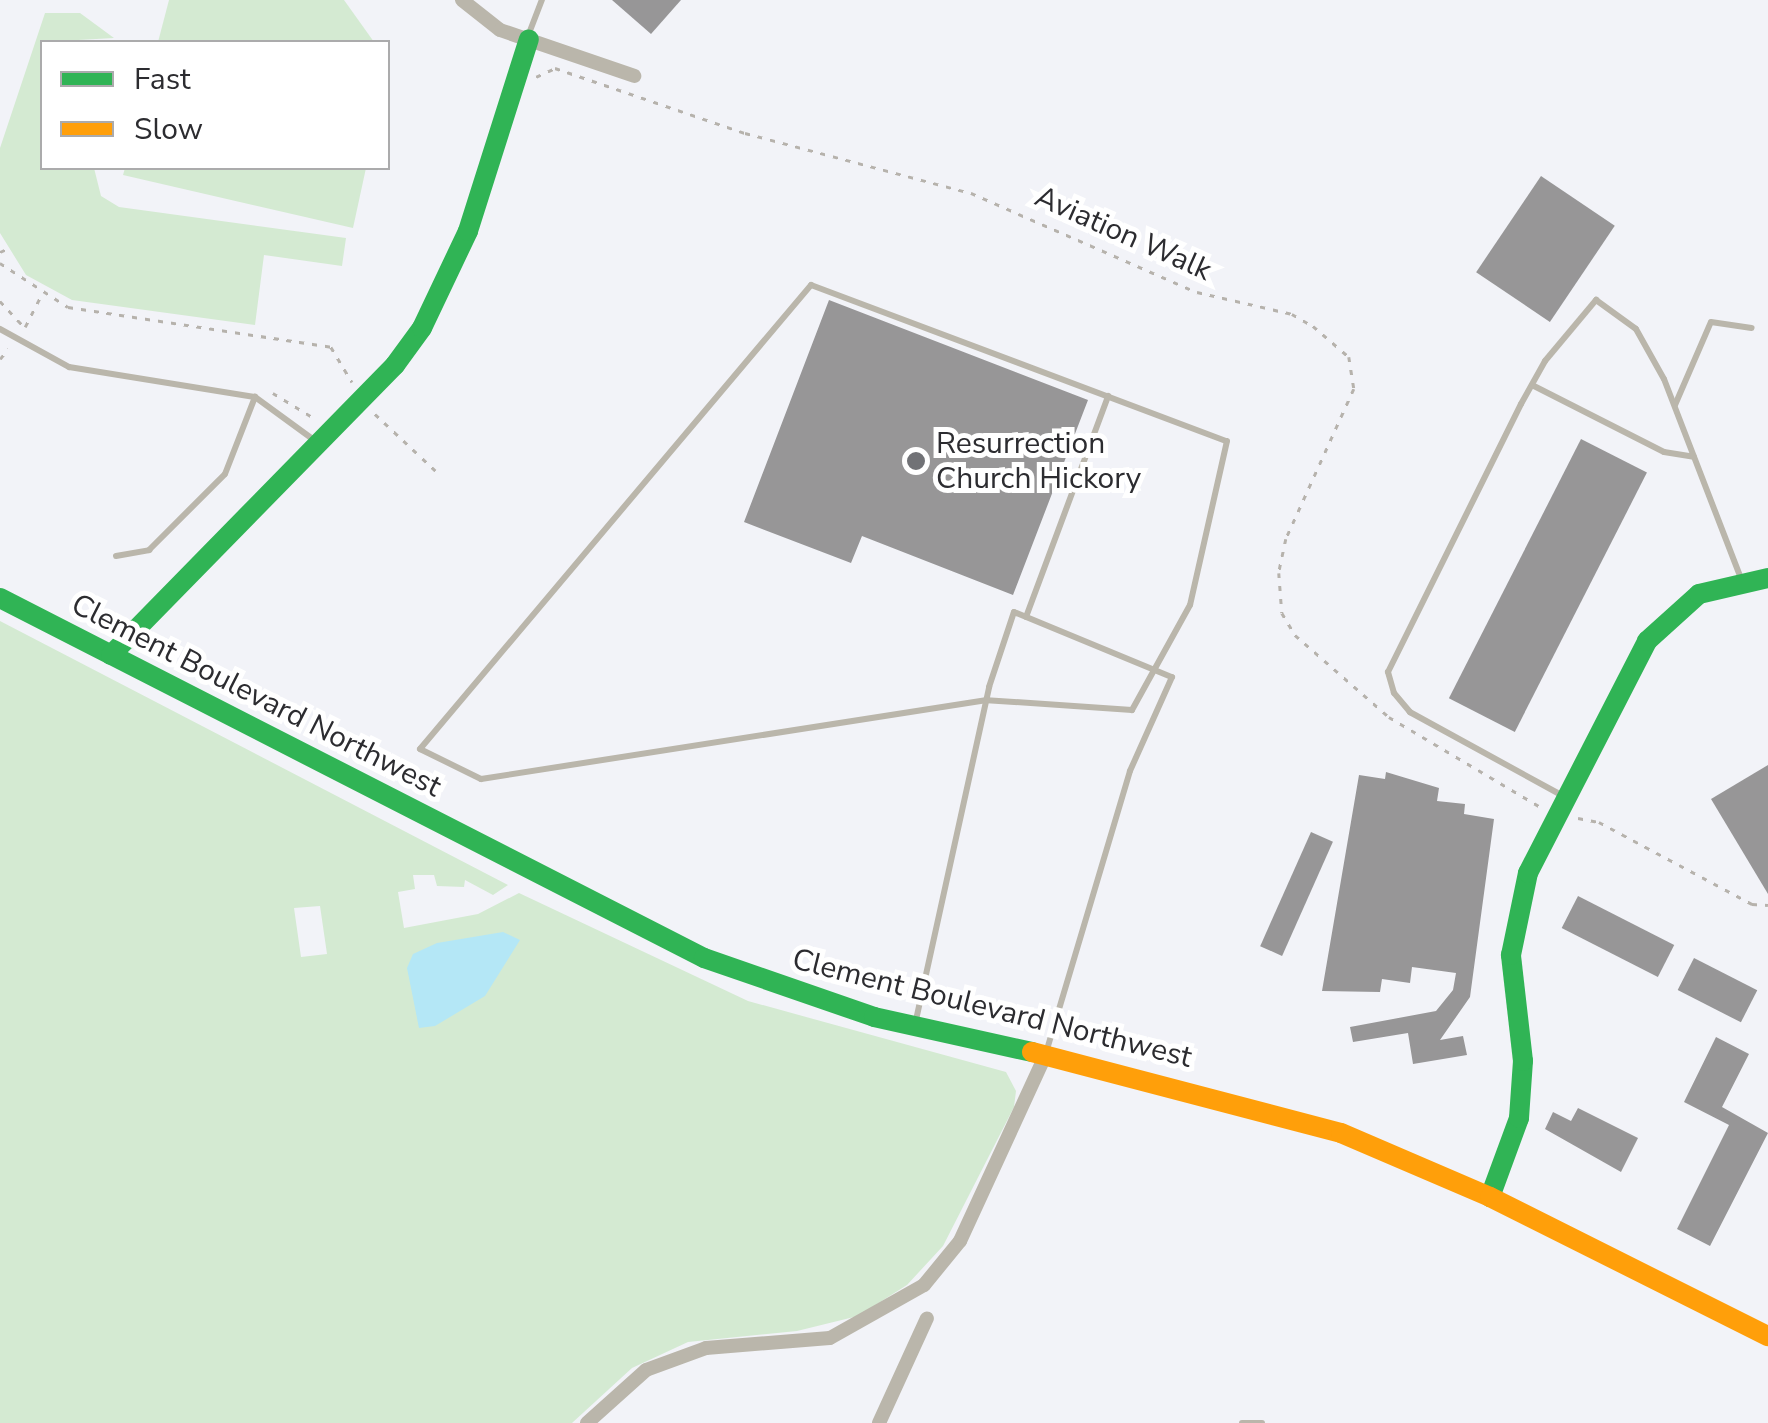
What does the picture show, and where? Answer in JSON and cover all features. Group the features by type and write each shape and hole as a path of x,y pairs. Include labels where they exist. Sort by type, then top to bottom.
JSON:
{"street":[{"path":"462,0 484,20 634,76"},
{"path":"111,655 395,365 446,286 528,39"},
{"path":"1490,1197 1518,1118 1523,1061 1513,926 1528,873 1648,641 1699,594 1742,579 1768,578"},
{"name":"Clement Boulevard Northwest","path":"0,598 704,958 914,1026 1288,1115 1490,1197 1768,1336"},
{"path":"586,1423 646,1370 706,1348 830,1338 924,1285 960,1242 1045,1056"},
{"path":"878,1423 927,1318"}],"lane":[{"path":"528,39 542,0"},
{"path":"812,285 1108,396 1227,441 1190,605 1132,710 986,700 481,779 420,749 812,285"},
{"path":"1562,806 1410,712 1394,693 1388,672 1532,385 1596,300 1636,329 1674,406 1742,579"},
{"path":"1674,406 1711,322 1752,328"},
{"path":"0,329 69,366 255,397 318,444"},
{"path":"1532,385 1664,452 1694,457"},
{"path":"1026,617 1108,396"},
{"path":"116,556 149,550 225,474 255,397"},
{"path":"914,1026 986,700 1014,612 1172,677 1130,771 1045,1056"},
{"path":"1242,1423 1262,1423"}],"path":[{"name":"Aviation Walk","path":"530,88 537,76 555,68 746,133 971,193 1197,292 1292,314 1313,326 1349,357 1354,388 1286,539 1279,573 1282,613 1295,635 1389,717 1752,904 1768,905"},
{"path":"0,252 9,248"},
{"path":"0,263 68,307 330,347 354,386 348,392"},
{"path":"0,300 25,328 42,293"},
{"path":"0,359 9,348"},
{"path":"273,393 323,418"},
{"path":"371,410 436,471"}],"green space":[{"path":"169,0 344,0 373,40 159,40"},
{"path":"45,13 80,13 114,38 40,40 40,170 94,170 101,196 119,207 346,238 342,266 264,255 255,325 72,300 26,275 0,233 0,148"},
{"path":"124,170 366,170 353,228 123,175"},
{"path":"0,621 508,885 493,895 465,880 464,887 437,886 434,875 413,875 415,889 398,892 404,928 478,914 519,893 748,1001 1006,1072 1016,1091 1014,1107 943,1246 907,1285 858,1316 797,1331 688,1342 632,1368 572,1423 0,1423","holes":["320,906 327,954 301,957 294,908"]}],"water":[{"path":"503,932 520,940 485,996 435,1026 419,1028 407,968 413,954 437,943"}],"building":[{"path":"612,0 681,0 651,34"},
{"path":"1541,176 1615,226 1550,322 1476,272"},
{"name":"Resurrection Church Hickory","path":"829,300 1088,400 1013,595 862,536 851,563 744,522"},
{"path":"1581,439 1647,473 1515,732 1449,698"},
{"path":"1768,765 1768,894 1711,799"},
{"path":"1386,772 1439,788 1437,801 1465,804 1464,814 1494,819 1470,997 1440,1040 1463,1036 1467,1055 1413,1064 1408,1033 1353,1042 1350,1027 1436,1011 1453,990 1456,973 1412,967 1410,983 1382,979 1380,992 1322,991 1359,775 1385,779"},
{"path":"1311,832 1333,842 1282,956 1260,946"},
{"path":"1578,896 1674,945 1658,977 1562,928"},
{"path":"1694,958 1757,990 1741,1022 1678,990"},
{"path":"1716,1037 1749,1054 1722,1107 1768,1133 1710,1246 1677,1229 1729,1125 1684,1102"},
{"path":"1578,1108 1638,1138 1621,1172 1545,1129 1553,1112 1571,1121"}],"traffic: fast":[{"path":"111,655 395,365 422,328 468,231 529,39"},
{"path":"1490,1197 1519,1118 1523,1061 1511,955 1528,873 1647,641 1699,594 1768,578"},
{"path":"0,598 704,958 874,1017 1032,1052"}],"traffic: slow":[{"path":"1032,1052 1341,1133 1490,1197 1768,1336"}],"place":[{"name":"Resurrection Church Hickory","path":"916,461"}]}
